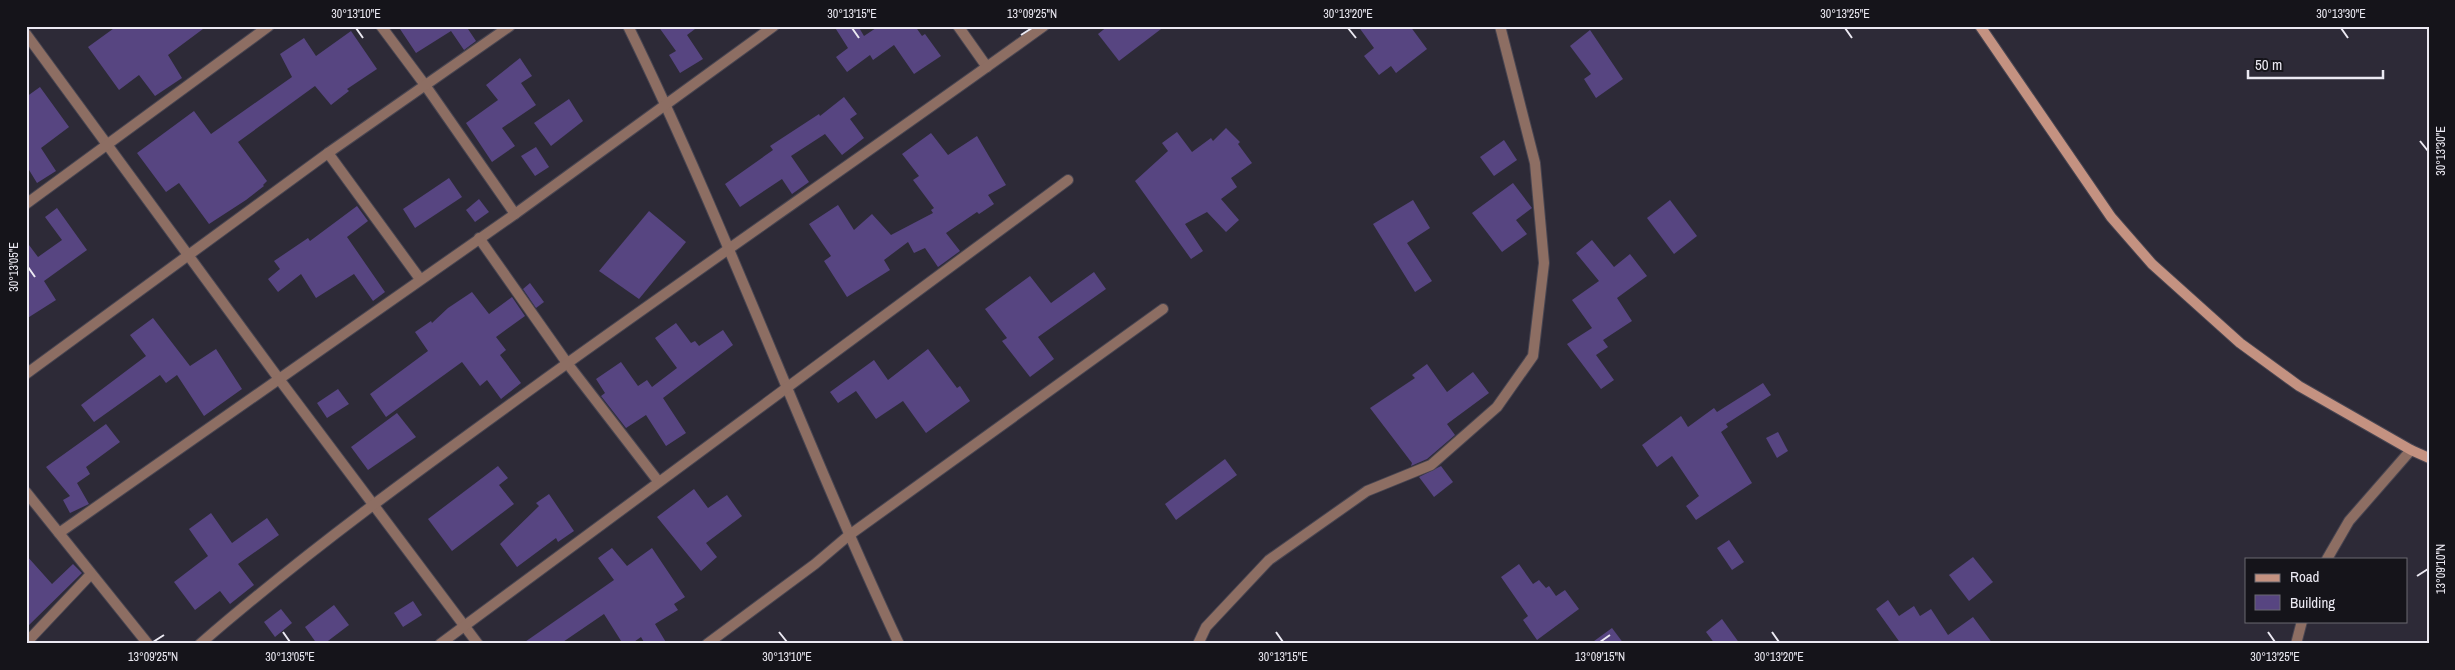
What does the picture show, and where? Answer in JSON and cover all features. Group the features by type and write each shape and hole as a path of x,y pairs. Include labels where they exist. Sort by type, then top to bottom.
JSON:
{"street":[{"path":"33,26 26,33 189,254 278,379 373,502 478,644"},
{"path":"26,204 269,26"},
{"path":"381,26 425,84 514,214"},
{"path":"26,374 328,153 510,26"},
{"path":"628,26 666,104 729,248 848,536 899,644"},
{"path":"59,533 514,214 774,26"},
{"path":"958,26 987,67"},
{"path":"200,644 260,592 373,502 1044,26"},
{"path":"1198,644 1206,627 1269,560 1367,491 1431,465 1497,407 1533,356 1544,263 1535,163 1500,26"},
{"path":"1980,26 2110,217 2152,264 2240,343 2298,386 2411,450 2429,458"},
{"path":"328,153 420,279"},
{"path":"440,644 1068,180"},
{"path":"479,238 567,363 658,482"},
{"path":"708,644 815,564 848,536 1163,309"},
{"path":"2328,558 2349,521 2411,450"},
{"path":"26,492 148,644"},
{"path":"28,639 91,574"},
{"path":"2296,644 2302,622"}],"building":[{"path":"117,26 207,26 168,55 182,78 155,96 139,75 119,90 88,47"},
{"path":"398,26 466,26 476,41 464,50 451,31 416,53"},
{"path":"658,26 699,26 687,35 703,59 680,73 669,55 676,51"},
{"path":"834,26 858,26 864,36 879,26 915,26 922,36 925,34 941,56 914,74 894,45 873,60 870,55 847,72 836,57 848,48"},
{"path":"1108,26 1165,26 1119,61 1098,34"},
{"path":"1358,26 1410,26 1427,49 1396,73 1391,66 1379,75 1364,56 1374,48"},
{"path":"1590,30 1623,79 1596,98 1584,79 1591,74 1570,46"},
{"path":"351,31 377,69 347,89 349,91 331,105 315,86 238,142 267,181 264,186 246,200 209,224 179,183 166,192 137,153 194,111 211,134 292,77 280,54 304,38 316,56"},
{"path":"520,58 532,76 521,83 536,105 502,128 515,146 492,162 466,123 498,100 486,85"},
{"path":"40,87 69,127 41,148 56,171 37,183 26,165 26,97"},
{"path":"844,97 857,114 850,119 864,138 842,155 825,134 791,156 809,182 792,194 782,179 740,207 725,184 773,150 770,146 819,114 820,116"},
{"path":"569,99 583,121 551,146 534,123"},
{"path":"1226,128 1240,142 1238,144 1252,163 1231,178 1237,187 1221,199 1239,220 1226,232 1207,212 1185,224 1203,251 1191,259 1135,181 1168,151 1162,143 1177,132 1192,152 1211,138 1213,141"},
{"path":"931,133 948,155 977,136 1006,185 988,195 994,204 979,214 977,212 946,233 960,251 938,267 925,248 914,253 908,242 884,260 890,270 847,297 824,261 831,256 809,224 838,205 854,230 872,214 891,235 933,213 931,210 934,208 913,180 919,176 902,154"},
{"path":"1504,140 1517,160 1494,176 1480,157"},
{"path":"536,147 549,167 535,176 521,156"},
{"path":"449,178 462,197 415,228 403,209"},
{"path":"1513,183 1532,208 1516,220 1527,234 1502,252 1472,213"},
{"path":"479,199 489,212 475,222 466,210"},
{"path":"1413,200 1430,228 1407,243 1432,281 1415,292 1373,224"},
{"path":"1670,200 1697,236 1674,254 1647,218"},
{"path":"357,206 368,221 347,237 385,292 373,301 354,274 316,298 301,274 278,292 268,279 280,269 274,261 308,238 310,241"},
{"path":"57,208 87,250 44,281 56,300 26,319 26,241 38,257 62,240 45,217"},
{"path":"649,211 686,242 639,299 599,271"},
{"path":"1592,240 1614,267 1630,254 1647,276 1617,298 1632,321 1603,340 1608,347 1596,355 1614,380 1601,389 1567,344 1592,328 1572,300 1599,281 1576,253"},
{"path":"1094,272 1106,289 1038,337 1054,359 1030,377 1002,341 1007,338 985,309 1030,276 1051,303"},
{"path":"530,283 544,302 536,308 523,289"},
{"path":"472,292 489,314 512,297 525,316 496,337 506,350 500,355 521,383 501,399 487,380 480,386 462,362 386,417 370,394 428,351 415,332 431,321 432,323 448,308"},
{"path":"153,318 190,366 216,349 242,389 204,416 177,375 166,383 160,375 94,422 81,405 146,356 130,335"},
{"path":"676,323 691,343 695,341 699,346 723,330 733,345 663,398 686,433 666,446 646,415 626,428 601,396 605,393 596,379 621,362 638,386 647,380 652,387 677,368 655,338"},
{"path":"928,349 957,388 960,386 970,401 926,433 903,401 876,419 856,391 838,403 830,392 874,360 888,380"},
{"path":"1427,364 1447,392 1473,372 1489,393 1447,424 1455,435 1427,459 1411,466 1412,463 1370,408 1415,378 1412,375"},
{"path":"1763,383 1771,395 1726,424 1728,427 1721,432 1752,483 1696,520 1686,506 1699,496 1672,456 1657,467 1642,445 1681,416 1688,427 1714,408 1717,412"},
{"path":"338,389 349,404 327,418 317,403"},
{"path":"397,413 416,437 368,470 351,447"},
{"path":"106,424 120,442 86,467 90,474 77,483 89,504 70,513 63,500 70,496 46,467"},
{"path":"1778,432 1788,451 1777,458 1766,438"},
{"path":"1225,459 1237,475 1176,520 1165,504"},
{"path":"498,466 508,478 499,485 514,504 452,551 428,519"},
{"path":"1441,466 1453,482 1434,497 1419,477"},
{"path":"694,489 708,508 727,495 742,516 706,543 717,557 701,571 657,517"},
{"path":"549,494 574,531 558,542 556,538 517,567 500,544 539,506 536,503"},
{"path":"211,513 232,543 267,518 279,535 238,564 254,585 230,604 220,591 195,610 174,582 208,556 189,529"},
{"path":"1729,540 1744,562 1732,570 1717,548"},
{"path":"612,548 627,566 652,548 685,597 674,604 678,610 655,624 667,644 645,644 641,637 631,644 623,644 604,614 560,644 522,644 614,580 598,558"},
{"path":"26,555 52,584 73,564 82,573 26,628"},
{"path":"1973,557 1993,582 1969,601 1949,575"},
{"path":"1519,564 1533,584 1539,580 1546,588 1549,586 1556,596 1565,590 1579,609 1537,640 1523,620 1528,616 1501,577"},
{"path":"1888,600 1899,616 1914,606 1920,616 1931,609 1948,635 1973,617 1993,644 1901,644 1876,609"},
{"path":"413,601 422,615 403,627 394,613"},
{"path":"334,605 349,625 324,644 317,644 305,627"},
{"path":"281,609 292,623 275,637 264,622"},
{"path":"1722,619 1740,644 1715,644 1706,632"},
{"path":"1612,628 1624,644 1590,644"}]}
